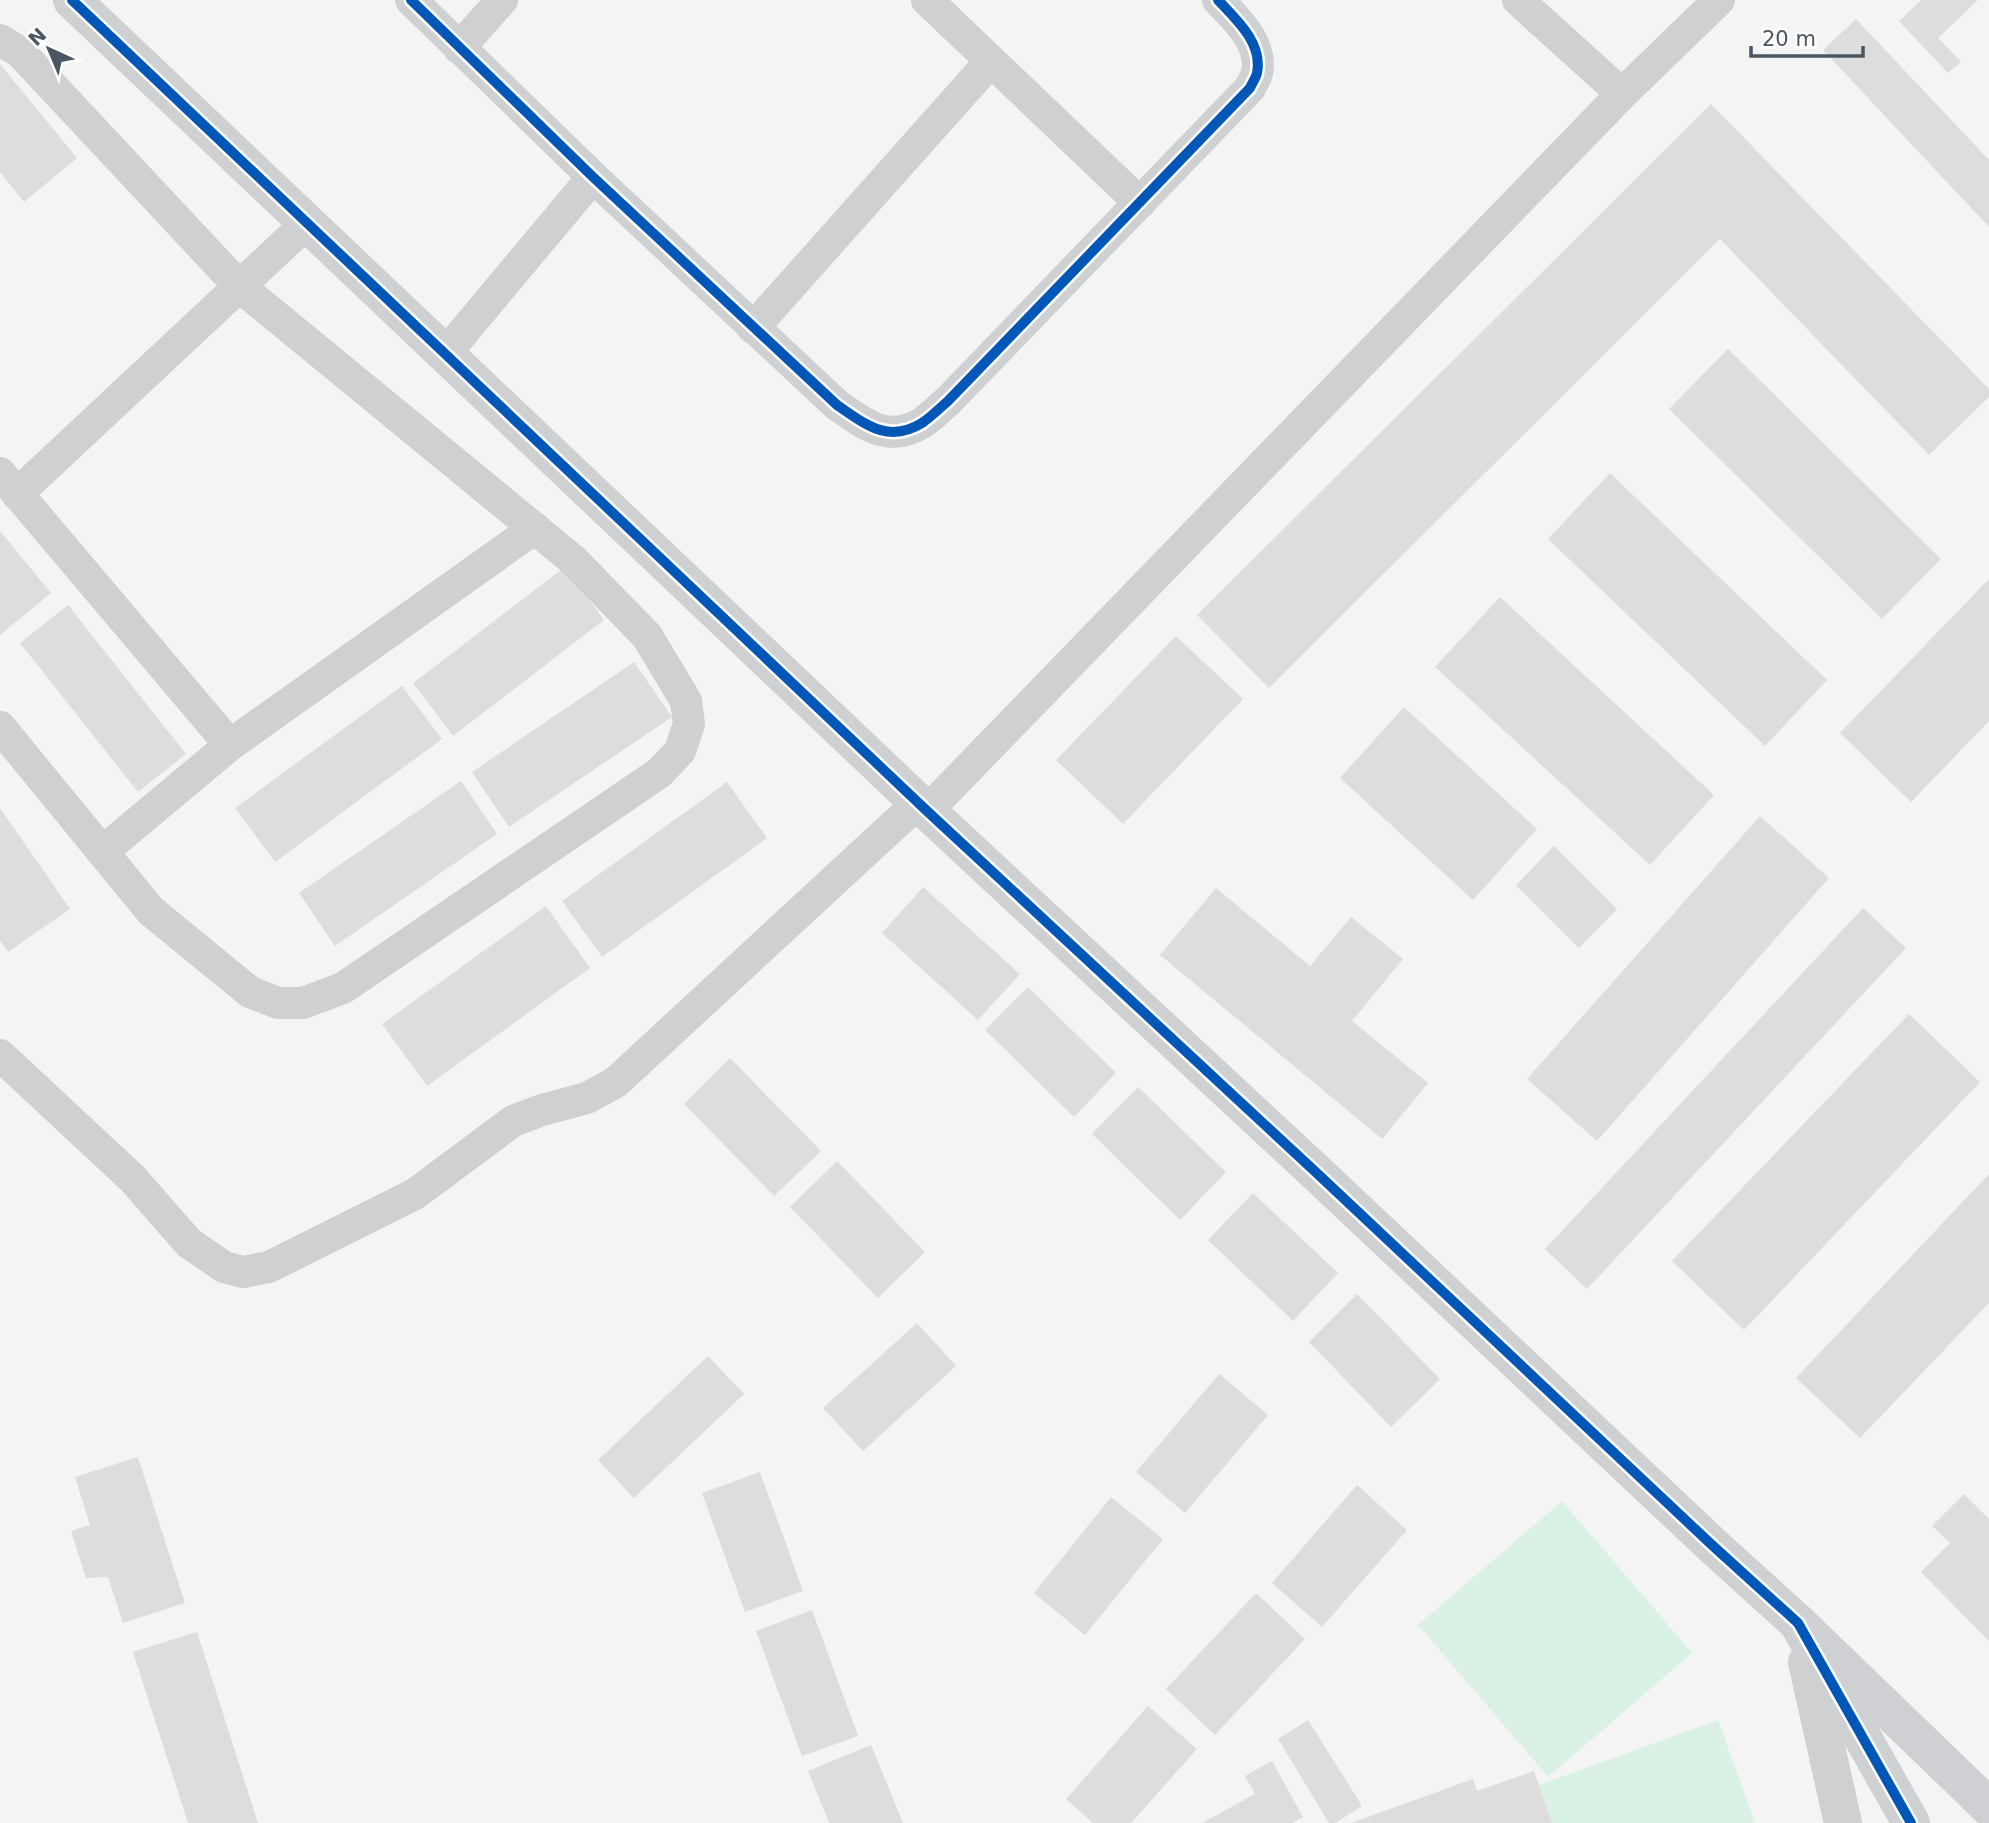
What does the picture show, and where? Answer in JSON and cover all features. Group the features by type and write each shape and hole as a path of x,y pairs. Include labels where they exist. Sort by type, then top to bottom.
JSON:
{"main road":[{"path":"1798,1623 1989,1807"}],"street":[{"path":"72,0 923,807 1798,1623 1911,1823"},
{"path":"411,0 593,177 836,405 872,428 895,433 921,424 948,401 1250,88 1257,72 1256,50 1243,27 1218,0"},
{"path":"459,48 502,0"},
{"path":"927,0 1140,202"},
{"path":"1518,0 1622,94"},
{"path":"0,1055 133,1179 189,1243 224,1267 243,1272 269,1267 415,1194 513,1121 541,1110 587,1098 616,1082 923,807 1622,94 1719,0"},
{"path":"0,40 20,52 239,286 573,560 647,636 686,701 689,724 680,751 659,773 343,988 303,1003 278,1003 250,992 151,911 0,727"},
{"path":"753,328 991,61"},
{"path":"445,354 593,177"},
{"path":"230,744 9,483 239,286 307,223"},
{"path":"102,852 230,744 535,528"},
{"path":"1798,1623 1843,1823"}],"green space":[{"path":"1562,1501 1692,1653 1548,1777 1418,1625"},
{"path":"1718,1720 1755,1823 1552,1823 1539,1785"}],"building":[{"path":"1921,0 1978,0 1938,38 1961,62 1948,73 1899,21"},
{"path":"1856,19 1989,160 1989,227 1823,50"},
{"path":"0,64 77,158 24,202 0,172"},
{"path":"1711,104 1989,389 1989,397 1929,455 1720,239 1269,688 1197,615"},
{"path":"1728,349 1941,559 1882,619 1669,409"},
{"path":"1610,473 1827,680 1765,746 1548,539"},
{"path":"0,531 51,593 0,635"},
{"path":"565,567 604,620 453,736 413,683"},
{"path":"1989,579 1989,721 1911,802 1840,733"},
{"path":"1500,597 1714,795 1650,865 1435,667"},
{"path":"68,605 186,754 138,792 20,643"},
{"path":"1176,636 1243,699 1123,824 1056,760"},
{"path":"634,662 672,717 509,827 472,772"},
{"path":"402,686 442,739 275,862 235,808"},
{"path":"1404,707 1537,829 1473,900 1340,778"},
{"path":"461,781 497,834 335,946 299,893"},
{"path":"727,782 767,838 602,957 562,901"},
{"path":"0,808 70,909 8,952 0,941"},
{"path":"1760,816 1829,878 1597,1141 1527,1079"},
{"path":"1554,846 1617,909 1579,948 1516,885"},
{"path":"923,887 1020,974 978,1020 882,933"},
{"path":"1216,888 1310,966 1351,917 1403,959 1352,1021 1428,1083 1382,1139 1160,955"},
{"path":"546,906 590,968 427,1086 382,1024"},
{"path":"1863,908 1906,948 1587,1289 1545,1249"},
{"path":"1028,987 1116,1073 1074,1117 985,1030"},
{"path":"1909,1014 1980,1082 1744,1330 1672,1261"},
{"path":"730,1058 821,1151 774,1196 684,1104"},
{"path":"1138,1087 1226,1172 1180,1220 1092,1134"},
{"path":"837,1161 925,1252 878,1298 790,1207"},
{"path":"1989,1174 1989,1303 1860,1438 1796,1378"},
{"path":"1253,1193 1338,1273 1293,1321 1208,1240"},
{"path":"1357,1294 1440,1379 1391,1427 1309,1342"},
{"path":"917,1323 956,1366 863,1451 823,1408"},
{"path":"708,1356 744,1394 634,1498 598,1460"},
{"path":"1219,1374 1268,1415 1185,1513 1136,1472"},
{"path":"138,1457 185,1603 123,1623 108,1577 86,1578 71,1531 90,1525 75,1477"},
{"path":"760,1472 803,1591 745,1612 702,1493"},
{"path":"1357,1485 1407,1530 1322,1627 1272,1583"},
{"path":"1964,1494 1989,1519 1989,1641 1921,1572 1950,1543 1932,1526"},
{"path":"1111,1497 1163,1539 1085,1635 1034,1593"},
{"path":"1256,1593 1305,1639 1215,1735 1166,1689"},
{"path":"812,1610 858,1736 802,1756 756,1631"},
{"path":"197,1632 258,1823 188,1823 133,1652"},
{"path":"1148,1706 1197,1749 1131,1823 1093,1823 1066,1799"},
{"path":"1308,1720 1362,1806 1335,1823 1329,1823 1278,1739"},
{"path":"871,1745 903,1823 829,1823 808,1771"},
{"path":"1272,1761 1303,1817 1292,1823 1202,1823 1255,1794 1245,1776"},
{"path":"1534,1771 1552,1823 1351,1823 1473,1779 1477,1791"}],"cycle path":[{"path":"72,0 927,811 1798,1623 1911,1823"},
{"path":"411,0 593,177 837,405 867,425 888,432 910,429 922,423 948,401 1250,88 1257,73 1256,52 1246,32 1218,0"}]}
